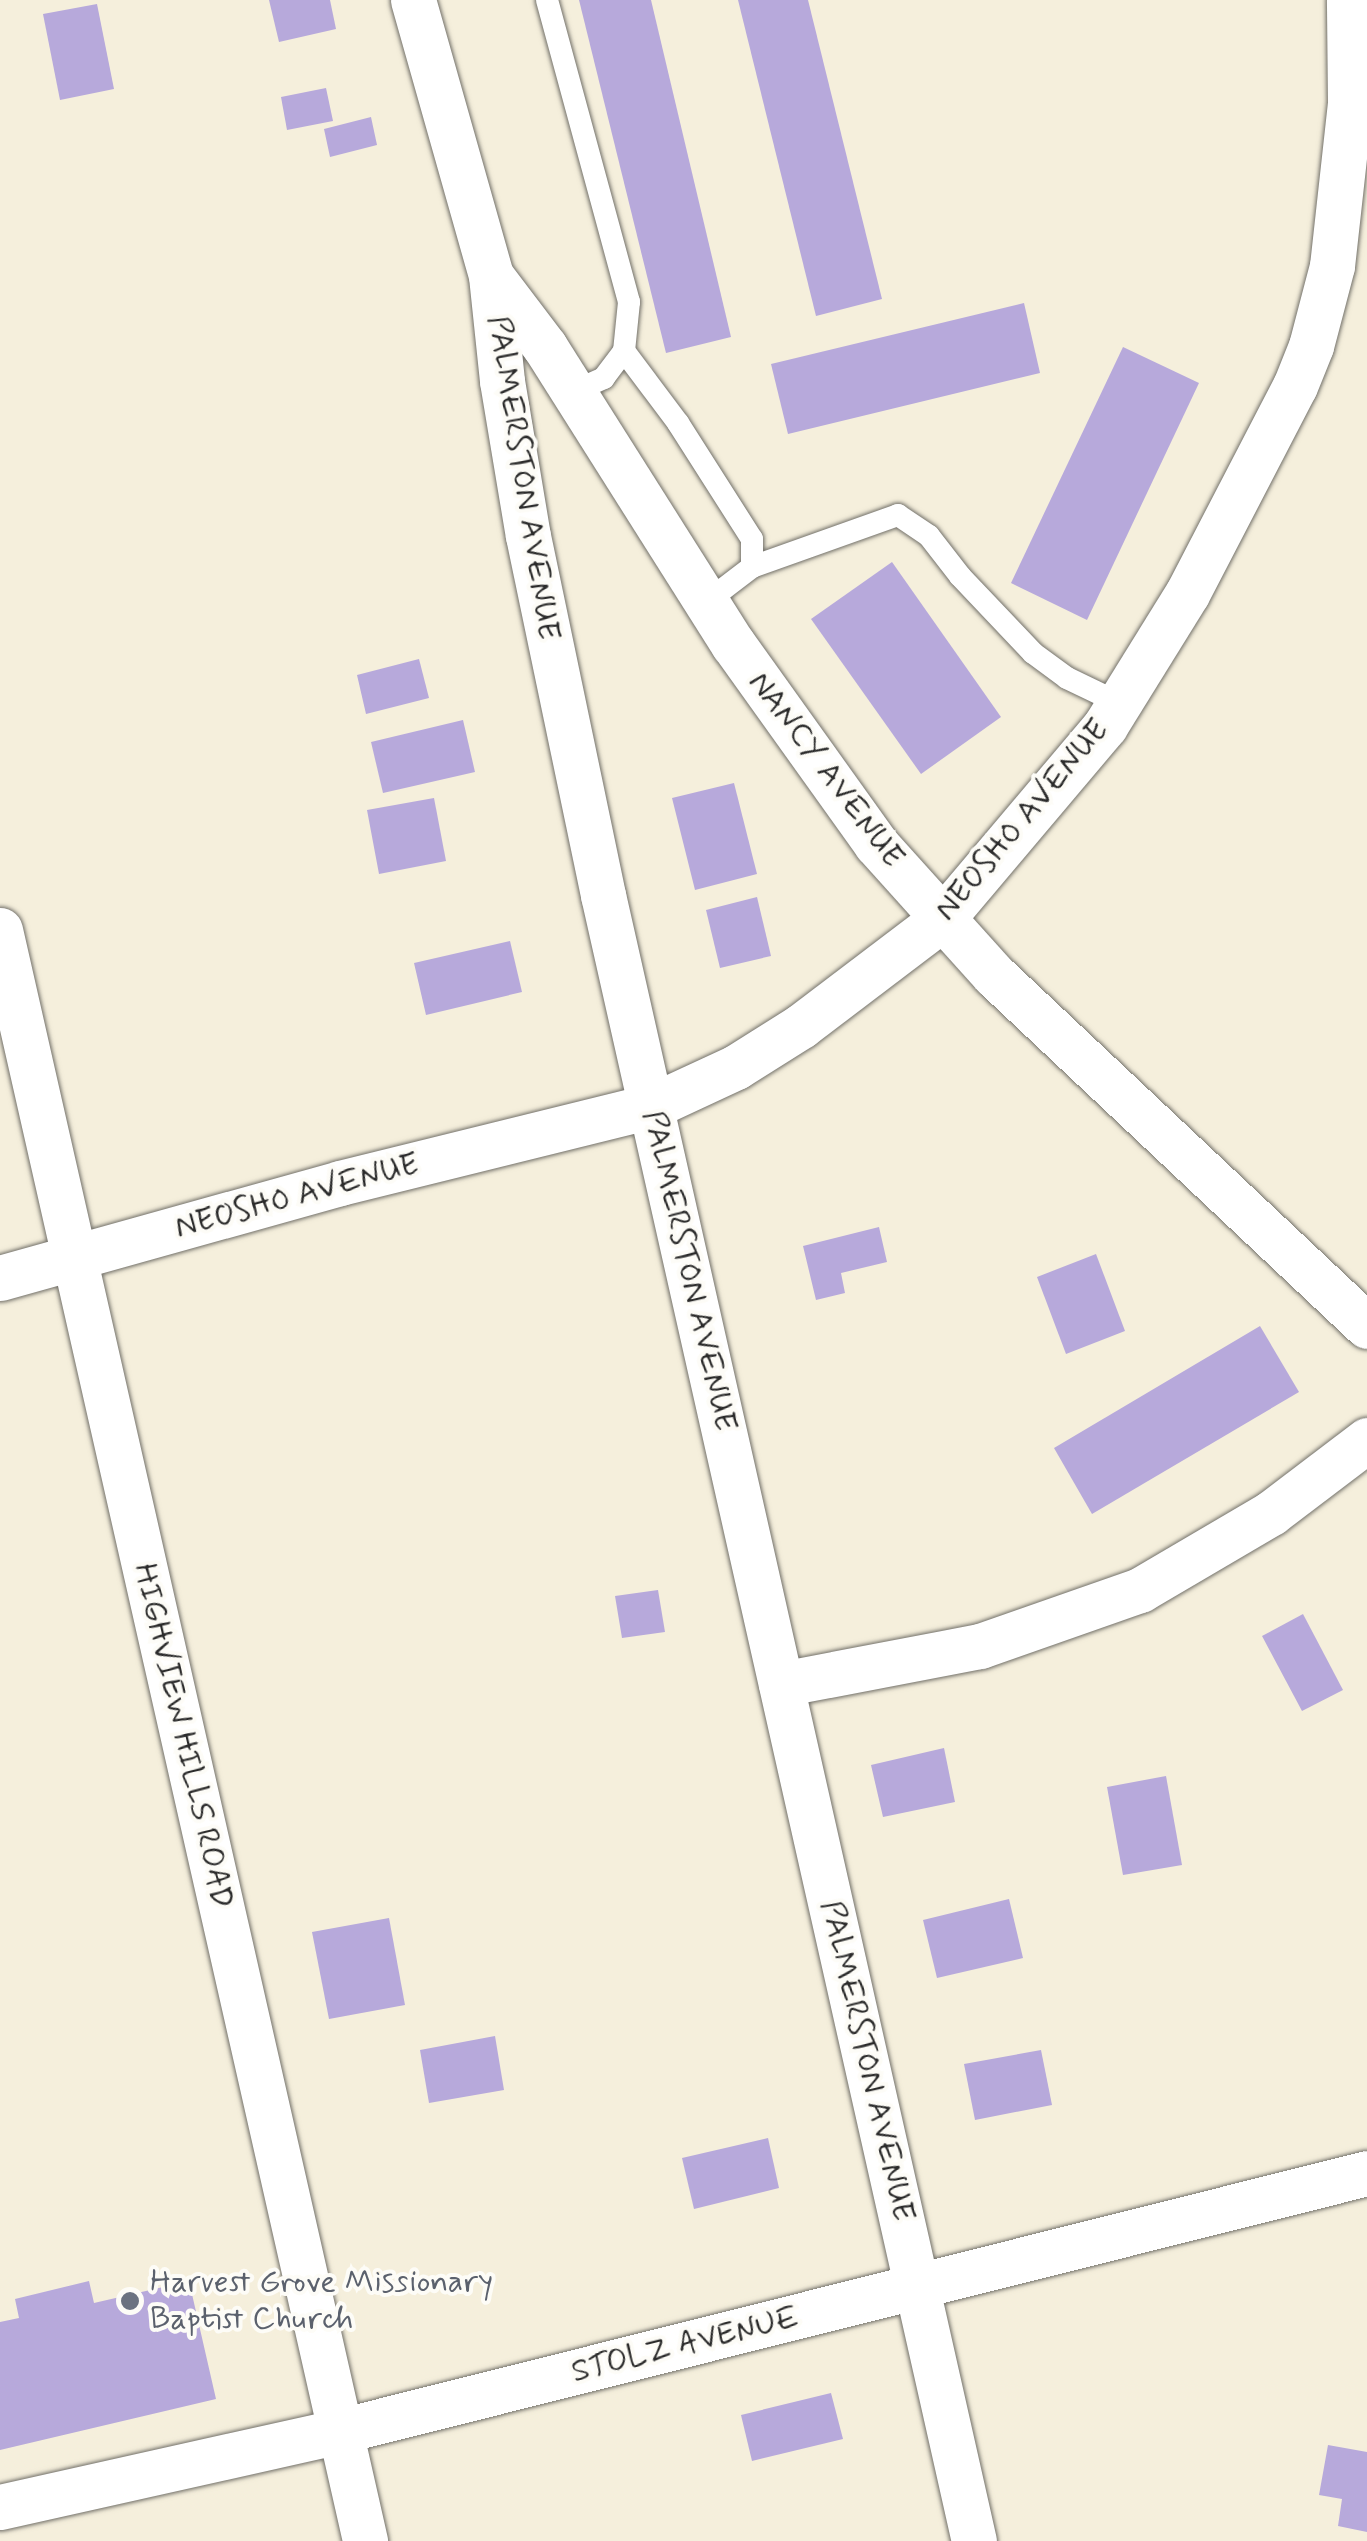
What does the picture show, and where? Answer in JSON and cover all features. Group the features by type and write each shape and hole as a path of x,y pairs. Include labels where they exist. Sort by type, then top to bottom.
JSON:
{"street":[{"name":"PALMERSTON AVENUE","path":"413,0 491,276 528,536 974,2541"},
{"name":"NEOSHO AVENUE","path":"0,1278 340,1183 652,1106 736,1068 942,918 1065,778 1119,702 1230,514 1311,346 1332,266 1346,138 1349,0"},
{"name":"NANCY AVENUE","path":"491,276 573,392 706,602 827,781 994,975 1367,1326"},
{"name":"HIGHVIEW HILLS ROAD","path":"0,930 365,2541"},
{"path":"781,1684 980,1646 1140,1590 1271,1513 1367,1440"},
{"name":"STOLZ AVENUE","path":"0,2507 340,2430 1367,2173"}],"lane":[{"path":"547,0 570,99 629,302 624,350 604,378 573,392"},
{"path":"624,350 678,423 752,539 752,567"},
{"path":"706,602 752,567 898,515 929,536 960,576 1033,654 1067,678 1119,702"}],"building":[{"path":"269,0 330,0 336,29 279,42"},
{"path":"579,0 651,0 731,337 666,353"},
{"path":"738,0 808,0 882,299 816,316"},
{"path":"97,4 114,89 60,100 43,14"},
{"path":"326,88 333,121 287,130 281,97"},
{"path":"371,117 377,145 330,157 324,129"},
{"path":"1024,303 1040,373 788,434 771,364"},
{"path":"1123,347 1199,383 1087,620 1011,583"},
{"path":"892,562 1001,717 921,774 811,619"},
{"path":"419,659 429,698 366,714 357,675"},
{"path":"463,720 475,772 383,793 371,742"},
{"path":"734,783 757,874 695,890 672,798"},
{"path":"434,798 446,861 379,874 367,810"},
{"path":"757,897 771,956 720,968 706,910"},
{"path":"510,941 522,992 426,1015 414,963"},
{"path":"879,1227 887,1262 841,1273 845,1293 816,1300 803,1246"},
{"path":"1096,1254 1125,1331 1066,1354 1037,1277"},
{"path":"1260,1326 1299,1392 1092,1514 1054,1448"},
{"path":"658,1590 665,1632 622,1638 615,1596"},
{"path":"1303,1614 1343,1690 1302,1711 1262,1636"},
{"path":"944,1748 955,1802 883,1817 871,1765"},
{"path":"1166,1776 1182,1865 1123,1875 1107,1787"},
{"path":"1009,1899 1023,1958 937,1978 923,1920"},
{"path":"389,1918 405,2005 329,2019 312,1932"},
{"path":"495,2036 504,2090 429,2103 420,2050"},
{"path":"1041,2050 1052,2105 975,2120 964,2064"},
{"path":"768,2138 779,2188 694,2209 682,2158"},
{"path":"89,2281 94,2303 189,2281 216,2399 0,2450 0,2322 19,2318 15,2299"},
{"path":"831,2393 843,2439 752,2461 741,2415"},
{"path":"1328,2445 1367,2452 1367,2532 1338,2526 1342,2499 1319,2495"}],"place":[{"name":"Harvest Grove Missionary Baptist Church","path":"130,2301"}]}
